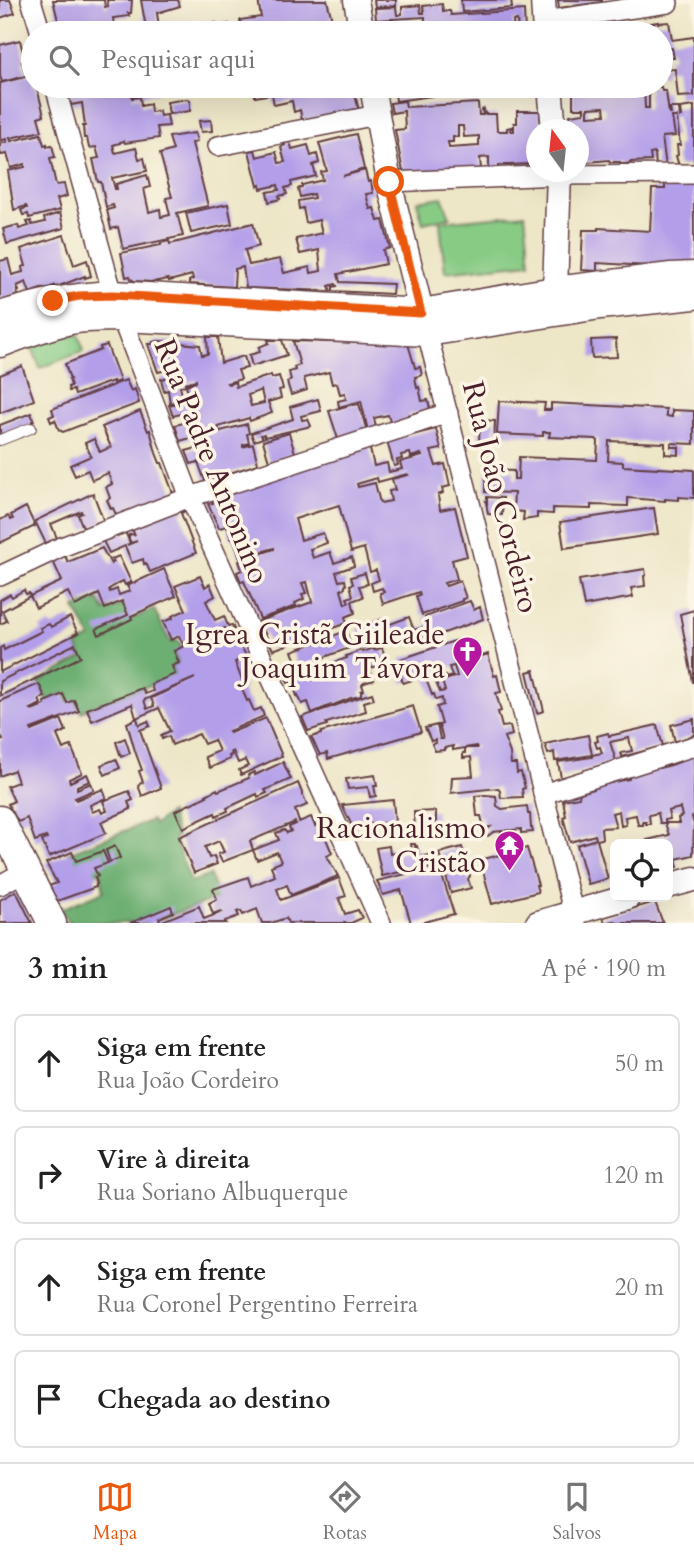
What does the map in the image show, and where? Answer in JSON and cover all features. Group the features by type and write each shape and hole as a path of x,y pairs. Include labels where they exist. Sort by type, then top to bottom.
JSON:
{"main road":[{"path":"0,316 79,296 117,306 424,322 600,305 683,286"},
{"path":"424,322 555,291 683,286"},
{"path":"0,343 70,320 90,318 117,306"},
{"path":"0,820 52,923"}],"street":[{"path":"31,0 37,21"},
{"path":"356,0 360,21"},
{"path":"544,18 668,3"},
{"name":"Rua Padre Antonino","path":"58,98 117,306 190,497 381,923"},
{"name":"Rua João Cordeiro","path":"374,98 389,182 575,918"},
{"path":"551,98 553,119"},
{"path":"218,146 377,115"},
{"path":"589,173 694,174"},
{"path":"389,182 526,175"},
{"path":"555,291 559,182"},
{"path":"0,576 59,548 190,497 448,413"},
{"path":"543,794 694,747"},
{"path":"0,885 25,871"},
{"path":"673,884 694,878"},
{"path":"538,923 575,918 615,902"}],"lane":[{"path":"0,440 31,428"}],"green space":[{"path":"442,197 450,217 423,223 417,201"},
{"path":"525,214 530,263 445,272 440,222"},
{"path":"78,334 84,351 40,368 32,347 62,336"},
{"path":"98,599 105,611 124,604 131,619 154,609 170,642 177,640 182,648 174,652 179,663 172,666 175,676 81,712 76,700 69,703 65,693 47,701 38,682 82,658 77,645 91,638 75,608"},
{"path":"170,813 177,836 174,839 191,882 210,875 219,898 148,923 69,923 61,909 104,891 100,871 79,879 68,853 152,820 154,825"}],"building":[{"path":"0,0 10,0 15,13 0,18"},
{"path":"53,0 104,0 105,7 108,6 107,0 132,0 129,16 113,18 113,21 58,21"},
{"path":"141,0 178,0 180,6 157,13 158,21 145,21"},
{"path":"258,0 327,0 332,21 240,20 261,17"},
{"path":"374,0 396,0 396,6 375,7"},
{"path":"461,0 511,0 512,8 462,12"},
{"path":"558,0 602,0 602,2 559,8"},
{"path":"442,4 443,11 450,11 451,15 524,10 524,21 425,21 425,17 376,20 375,8 396,7 399,15 402,14 402,7 420,5 421,13 424,13 423,6"},
{"path":"694,37 694,96 678,97 673,69 673,40"},
{"path":"20,40 21,77 2,82 0,45"},
{"path":"21,78 21,98 40,98 44,115 38,117 42,131 10,138 11,141 41,134 44,145 52,145 55,157 50,158 56,185 64,184 67,196 57,199 60,210 29,218 28,214 23,215 21,210 27,208 26,206 14,210 8,171 25,167 25,164 11,168 7,154 1,155 0,144 7,142 6,139 1,141 0,137 0,83"},
{"path":"69,98 140,98 141,106 150,104 151,112 159,111 160,116 167,115 169,126 157,127 159,138 124,141 113,145 115,153 136,148 139,159 144,158 147,171 112,178 115,189 116,184 147,175 150,187 144,189 149,212 160,209 161,217 170,215 166,198 172,197 160,154 173,150 169,137 195,133 197,142 192,143 208,206 177,213 183,236 123,249 118,227 111,229 107,210 114,208 113,205 106,207 101,182 98,182 93,159 99,158 96,147 89,148 87,138 84,138 82,103 71,105"},
{"path":"273,98 356,98 359,111 302,120 300,110 294,112 292,101 274,105"},
{"path":"396,98 417,98 396,101"},
{"path":"573,98 645,98 645,108 649,108 649,98 667,98 669,114 670,108 679,108 680,117 680,108 694,106 694,165 679,166 676,156 677,145 680,145 677,117 672,117 675,136 662,137 666,167 656,167 655,153 650,154 651,161 625,164 609,160 589,162 589,119 570,119 570,115 584,113 584,108 573,108","holes":["604,107 605,115 588,116 588,108"]},
{"path":"190,100 190,111 169,114 167,102"},
{"path":"405,101 406,107 478,103 479,115 483,115 484,109 485,114 496,114 497,131 507,131 507,128 511,127 511,131 514,131 517,111 540,111 540,119 526,119 526,164 499,165 499,169 489,169 489,157 480,158 481,169 403,172 395,130 405,129 404,111 392,113 390,103","holes":["458,126 463,126 464,137 479,136 479,146 449,148 448,142 453,142 453,137 458,137"]},
{"path":"211,120 212,131 201,132 199,121"},
{"path":"356,134 364,169 343,176 365,170 373,193 366,194 370,209 374,208 378,221 383,220 390,248 383,250 386,264 338,274 340,282 393,284 392,294 333,291 336,284 329,286 331,291 246,288 243,267 235,269 234,287 189,284 193,279 192,275 153,282 134,281 130,276 126,277 121,253 253,223 259,246 245,250 249,265 280,259 284,273 310,267 311,273 321,271 319,250 300,254 296,239 322,233 319,220 306,223 303,208 299,209 298,201 314,198 313,194 300,197 298,189 302,185 323,180 321,172 327,171 319,143"},
{"path":"290,142 292,149 308,145 311,156 317,154 319,163 313,165 316,176 291,182 292,186 285,188 287,194 269,202 267,192 279,190 278,185 261,189 260,185 258,186 249,151 255,150 257,157 276,152 279,163 285,162 281,147"},
{"path":"665,184 694,184 694,263 649,266 597,263 597,271 581,270 583,230 598,228 650,231 652,189 665,189"},
{"path":"228,204 232,224 191,233 186,213"},
{"path":"60,213 64,228 7,244 3,229 18,225 19,229 29,226 27,222 31,221 32,225 45,222 44,218"},
{"path":"64,235 74,265 87,260 91,276 30,293 26,282 17,286 18,295 0,302 0,261 8,259 12,275 23,272 22,267 26,266 21,249"},
{"path":"207,337 218,337 221,363 244,356 247,368 238,370 241,379 228,384 235,382 236,387 271,375 272,378 279,376 283,389 279,390 281,398 268,402 272,413 250,421 249,418 218,427 217,432 247,424 249,443 243,447 253,444 258,464 205,481 198,462 191,464 186,451 197,448 194,437 180,441 175,425 193,421 191,411 173,416 169,405 190,400 186,385 180,386 183,400 170,403 168,390 164,391 161,379 177,375 175,368 158,372 148,344 159,341 200,345 202,355 208,354","holes":["261,390 264,403 251,406 248,395"]},
{"path":"616,339 617,357 592,358 591,340"},
{"path":"268,340 282,340 287,355 252,366 249,355 260,352 259,347 269,343"},
{"path":"293,341 408,344 415,368 420,367 422,375 415,377 417,388 419,387 422,401 428,400 430,409 408,415 409,419 391,424 388,415 374,418 376,428 368,431 361,401 339,407 338,401 346,399 345,393 340,394 337,383 332,384 329,372 304,378 307,390 291,395 287,382 291,380 289,372 300,365"},
{"path":"107,345 120,381 75,395 73,390 69,391 70,379 65,364"},
{"path":"22,366 34,400 0,413 0,375"},
{"path":"126,380 131,391 135,389 139,403 63,432 59,430 55,420 51,422 49,417 54,415 52,409"},
{"path":"318,399 321,411 301,416 302,420 308,419 311,426 265,437 264,434 261,435 263,438 254,441 251,433 293,419 290,407"},
{"path":"499,401 545,403 544,410 551,410 551,403 666,409 666,416 672,417 672,410 694,411 694,444 671,443 671,447 679,447 679,455 665,454 665,443 609,441 608,461 623,462 623,466 694,470 694,498 679,497 679,500 665,501 628,498 628,506 553,508 553,514 537,513 537,518 523,520 524,512 513,511 514,493 485,492 486,470 514,471 514,479 518,479 519,457 597,460 598,441 549,437 550,432 543,432 543,436 497,434"},
{"path":"359,404 367,431 338,439 329,411"},
{"path":"140,411 148,431 150,430 156,453 174,496 118,519 107,500 110,498 106,487 112,484 108,473 92,480 88,470 75,476 70,465 91,456 85,443 94,439 100,452 111,447 102,427"},
{"path":"31,413 33,424 0,436 0,425"},
{"path":"480,420 495,421 494,443 479,442"},
{"path":"436,429 441,449 431,451 436,466 445,464 450,486 442,488 443,493 438,495 440,510 455,507 467,556 452,560 457,579 444,583 446,586 460,581 466,598 422,615 416,596 420,595 419,592 383,604 380,593 384,592 382,588 373,591 371,583 379,580 376,570 370,572 364,548 351,552 339,505 295,519 301,540 323,533 327,543 310,549 313,558 330,552 334,563 352,557 354,566 336,572 339,581 345,580 345,588 341,590 345,604 349,602 347,598 353,596 351,577 365,573 368,584 359,586 363,597 352,601 355,613 345,617 347,623 273,650 259,621 312,602 307,582 302,583 306,593 302,594 304,599 295,603 296,606 260,619 244,581 241,582 237,572 242,570 239,561 274,548 240,558 227,526 219,528 208,504 213,503 210,492 369,445 374,466 387,463 389,472 402,469 400,462 422,456 411,457 410,453 401,455 402,459 397,460 398,465 394,466 387,441","holes":["408,475 392,479 395,490 389,491 391,501 380,503 375,483 358,487 357,484 377,478 378,482"]},
{"path":"289,433 295,453 269,461 263,441"},
{"path":"93,493 104,522 84,530 78,515 81,511 51,524 59,543 48,548 35,521"},
{"path":"487,497 503,498 502,515 488,514"},
{"path":"182,505 185,511 181,513 196,553 150,572 143,559 132,563 125,546 109,553 102,539 124,529 130,543 127,545 137,541 131,543 129,539 129,535 135,536 131,526"},
{"path":"26,507 35,526 0,543 0,520 8,516 13,519 11,515"},
{"path":"654,508 658,534 564,548 560,522"},
{"path":"102,548 111,564 114,562 112,559 119,556 131,582 125,585 123,581 109,589 110,592 117,589 119,595 130,591 127,586 164,569 176,596 131,616 132,619 99,635 96,629 128,615 122,601 105,609 99,594 75,606 68,592 36,608 30,596 62,581 52,559 64,554 68,562"},
{"path":"645,569 645,586 631,588 633,597 584,606 579,580"},
{"path":"200,576 205,587 210,584 215,596 206,601 215,620 224,616 228,626 232,625 234,629 226,633 225,628 221,630 224,636 228,635 230,642 237,640 247,657 235,662 245,688 242,689 254,711 261,708 264,716 229,731 230,733 266,718 282,756 241,775 239,770 248,766 245,760 238,763 233,751 230,759 210,768 205,757 219,751 214,740 204,744 199,734 172,745 169,736 162,739 161,735 170,731 159,708 136,718 132,704 92,721 87,709 142,688 145,694 153,691 151,684 175,674 172,666 179,663 174,651 184,646 179,636 171,640 163,622 186,610 175,586","holes":["195,678 151,698 154,706 147,709 144,700"]},
{"path":"24,590 30,596 2,611 7,621 0,624 0,600"},
{"path":"470,601 474,610 480,607 483,619 433,637 432,634 406,643 403,634 364,648 358,628 383,619 385,626 409,617 414,630 428,626 425,617"},
{"path":"694,610 694,682 693,682 680,614"},
{"path":"70,617 78,633 0,672 0,648 3,646 4,650 42,631 40,628 49,624 51,627"},
{"path":"346,631 352,647 298,667 292,651"},
{"path":"457,640 465,662 488,654 501,692 496,693 502,727 510,726 512,735 504,737 511,764 516,764 517,773 521,772 525,788 522,789 523,797 501,798 498,788 451,793 452,777 473,776 471,757 463,758 463,753 465,748 477,748 476,746 453,750 453,746 435,751 432,744 436,743 435,740 431,741 425,728 437,725 440,739 443,739 437,707 443,705 442,698 436,700 434,694 432,695 425,676 403,683 400,674 405,672 401,659","holes":["454,666 457,676 442,681 445,691 440,692 435,680 452,676 449,667"]},
{"path":"75,644 81,657 0,696 0,681"},
{"path":"382,648 388,664 364,669 365,672 370,670 374,680 362,685 364,690 361,691 361,696 312,713 308,702 302,704 292,682 288,683 286,678 309,673 308,671 347,658 346,656"},
{"path":"534,670 544,711 537,713 527,672"},
{"path":"39,684 45,697 39,699 41,704 32,710 63,694 67,703 74,700 79,711 31,729 32,731 61,719 66,731 57,735 63,749 71,746 82,773 69,779 70,782 87,774 90,781 77,786 77,789 91,783 94,790 75,798 76,800 103,789 106,798 90,805 92,812 100,809 102,813 107,811 103,801 129,791 133,800 128,802 131,809 101,822 106,833 49,857 42,841 47,839 46,837 35,841 27,818 18,822 8,804 14,801 7,786 18,782 14,770 0,776 0,741 3,740 0,734 0,701"},
{"path":"372,693 374,699 364,702 366,711 308,731 302,717"},
{"path":"413,706 421,732 328,759 327,753 320,755 311,737 321,732"},
{"path":"137,718 139,725 148,721 150,726 140,730 161,788 142,796 138,785 143,782 139,771 142,770 127,723"},
{"path":"694,719 694,735 675,742 671,725"},
{"path":"657,725 663,746 622,757 621,753 632,751 629,738 610,742 616,761 561,778 558,762 602,753 595,742 598,741 597,736 608,733 609,736"},
{"path":"588,735 592,755 555,761 554,752 548,754 545,744"},
{"path":"125,738 130,753 121,757 116,742"},
{"path":"694,755 693,855 676,859 678,867 673,868 673,839 651,839 669,835 665,823 660,823 658,813 649,815 650,824 643,822 643,825 638,825 636,815 625,817 626,825 621,826 619,811 612,813 616,827 601,828 602,839 597,840 608,879 588,884 577,845 596,839 595,835 570,842 563,817 566,816 563,800 579,797 580,793 594,789 594,786 629,779 629,775 682,761 682,758","holes":["680,808 682,816 678,818 679,823 665,823 665,820 670,819 668,811"]},
{"path":"116,759 120,768 105,775 101,765"},
{"path":"283,762 291,779 265,790 267,793 258,797 257,794 227,808 228,811 216,816 215,813 183,828 175,811 217,789 218,791 249,778 248,775 254,772 255,775"},
{"path":"375,775 376,796 370,797 368,787 348,789 346,779"},
{"path":"298,783 307,805 295,810 299,822 311,817 315,826 320,824 332,853 327,856 338,876 291,895 287,885 277,889 281,900 339,878 346,896 339,898 345,914 358,910 362,918 351,923 288,923 286,918 262,923 257,909 243,915 241,911 237,912 239,916 225,921 226,923 130,923 171,906 173,912 159,918 160,922 199,906 204,919 222,912 213,914 209,903 217,899 213,889 248,877 251,886 275,876 271,866 281,862 277,852 257,860 253,850 222,862 218,854 224,852 219,841 205,847 209,858 214,856 217,864 194,873 179,837","holes":["295,822 296,824 289,827 291,831 276,833 279,840 253,850 250,841"]},
{"path":"475,796 496,796 497,806 502,809 527,806 533,832 521,833 521,829 493,832 488,836 484,832 490,827 484,828 481,816 477,816"},
{"path":"393,800 395,822 352,826 342,805"},
{"path":"436,811 436,831 415,832 414,812"},
{"path":"411,844 417,846 419,857 434,854 437,864 382,876 376,848 389,846 390,854 412,849"},
{"path":"115,846 120,858 110,862 106,850"},
{"path":"462,847 471,888 451,893 439,853"},
{"name":"Racionalismo Cristão","path":"527,848 538,892 492,904 480,860"},
{"path":"103,851 108,863 94,868 98,876 95,877 96,887 57,901 49,886 57,883 46,863 72,852 76,861"},
{"path":"439,866 454,914 420,923 411,923 401,890 383,895 377,881"},
{"path":"16,891 32,923 0,923 0,900"},
{"path":"655,902 663,923 605,923 603,917"}],"place":[{"name":"Igrea Cristã Giileade Joaquim Távora","path":"468,678"},
{"name":"Racionalismo Cristão","path":"509,872"}],"route":[{"path":"53,301 79,296 113,295 421,313 389,182"}]}
